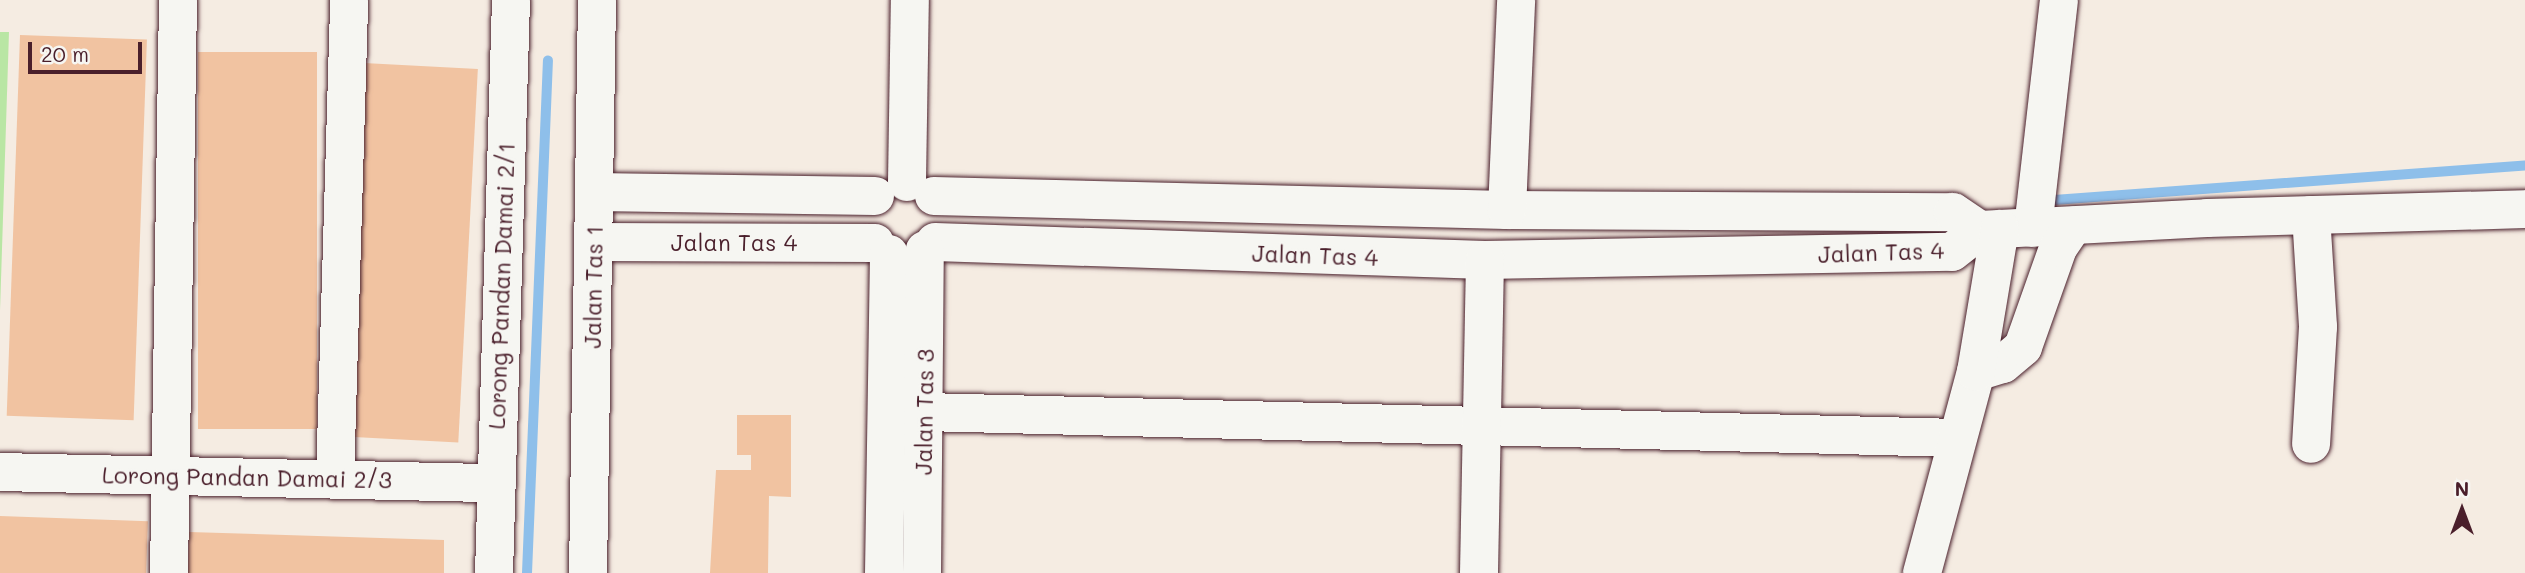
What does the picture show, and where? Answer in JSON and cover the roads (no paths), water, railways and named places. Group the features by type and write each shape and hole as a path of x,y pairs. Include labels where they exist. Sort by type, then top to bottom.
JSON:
{"street":[{"path":"169,573 168,475 178,0"},
{"path":"335,479 349,0"},
{"name":"Lorong Pandan Damai 2/1","path":"494,573 511,0"},
{"path":"577,0 597,0"},
{"name":"Jalan Tas 1","path":"588,573 597,0"},
{"path":"905,191 942,219 906,247 867,226 905,191 910,0"},
{"path":"1507,210 1516,0"},
{"path":"1922,573 1976,372 2004,229 2059,0"},
{"name":"Jalan Tas 4","path":"594,192 905,191 1507,210 1953,212 2004,229"},
{"path":"2004,229 2311,215 2525,209"},
{"path":"2311,215 2318,327 2311,444"},
{"path":"1976,372 2003,364 2023,347 2058,248 2073,226"},
{"name":"Jalan Tas 4","path":"593,242 1485,260 1952,251 2004,229"},
{"name":"Jalan Tas 3","path":"906,247 924,412 922,573"},
{"name":"Jalan Tas 3","path":"884,573 906,247"},
{"path":"1479,573 1485,260"},
{"path":"924,412 1957,438"},
{"name":"Lorong Pandan Damai 2/3","path":"0,472 495,483"}],"waterway":[{"path":"527,573 548,60"},
{"path":"2054,200 2525,165"}]}
